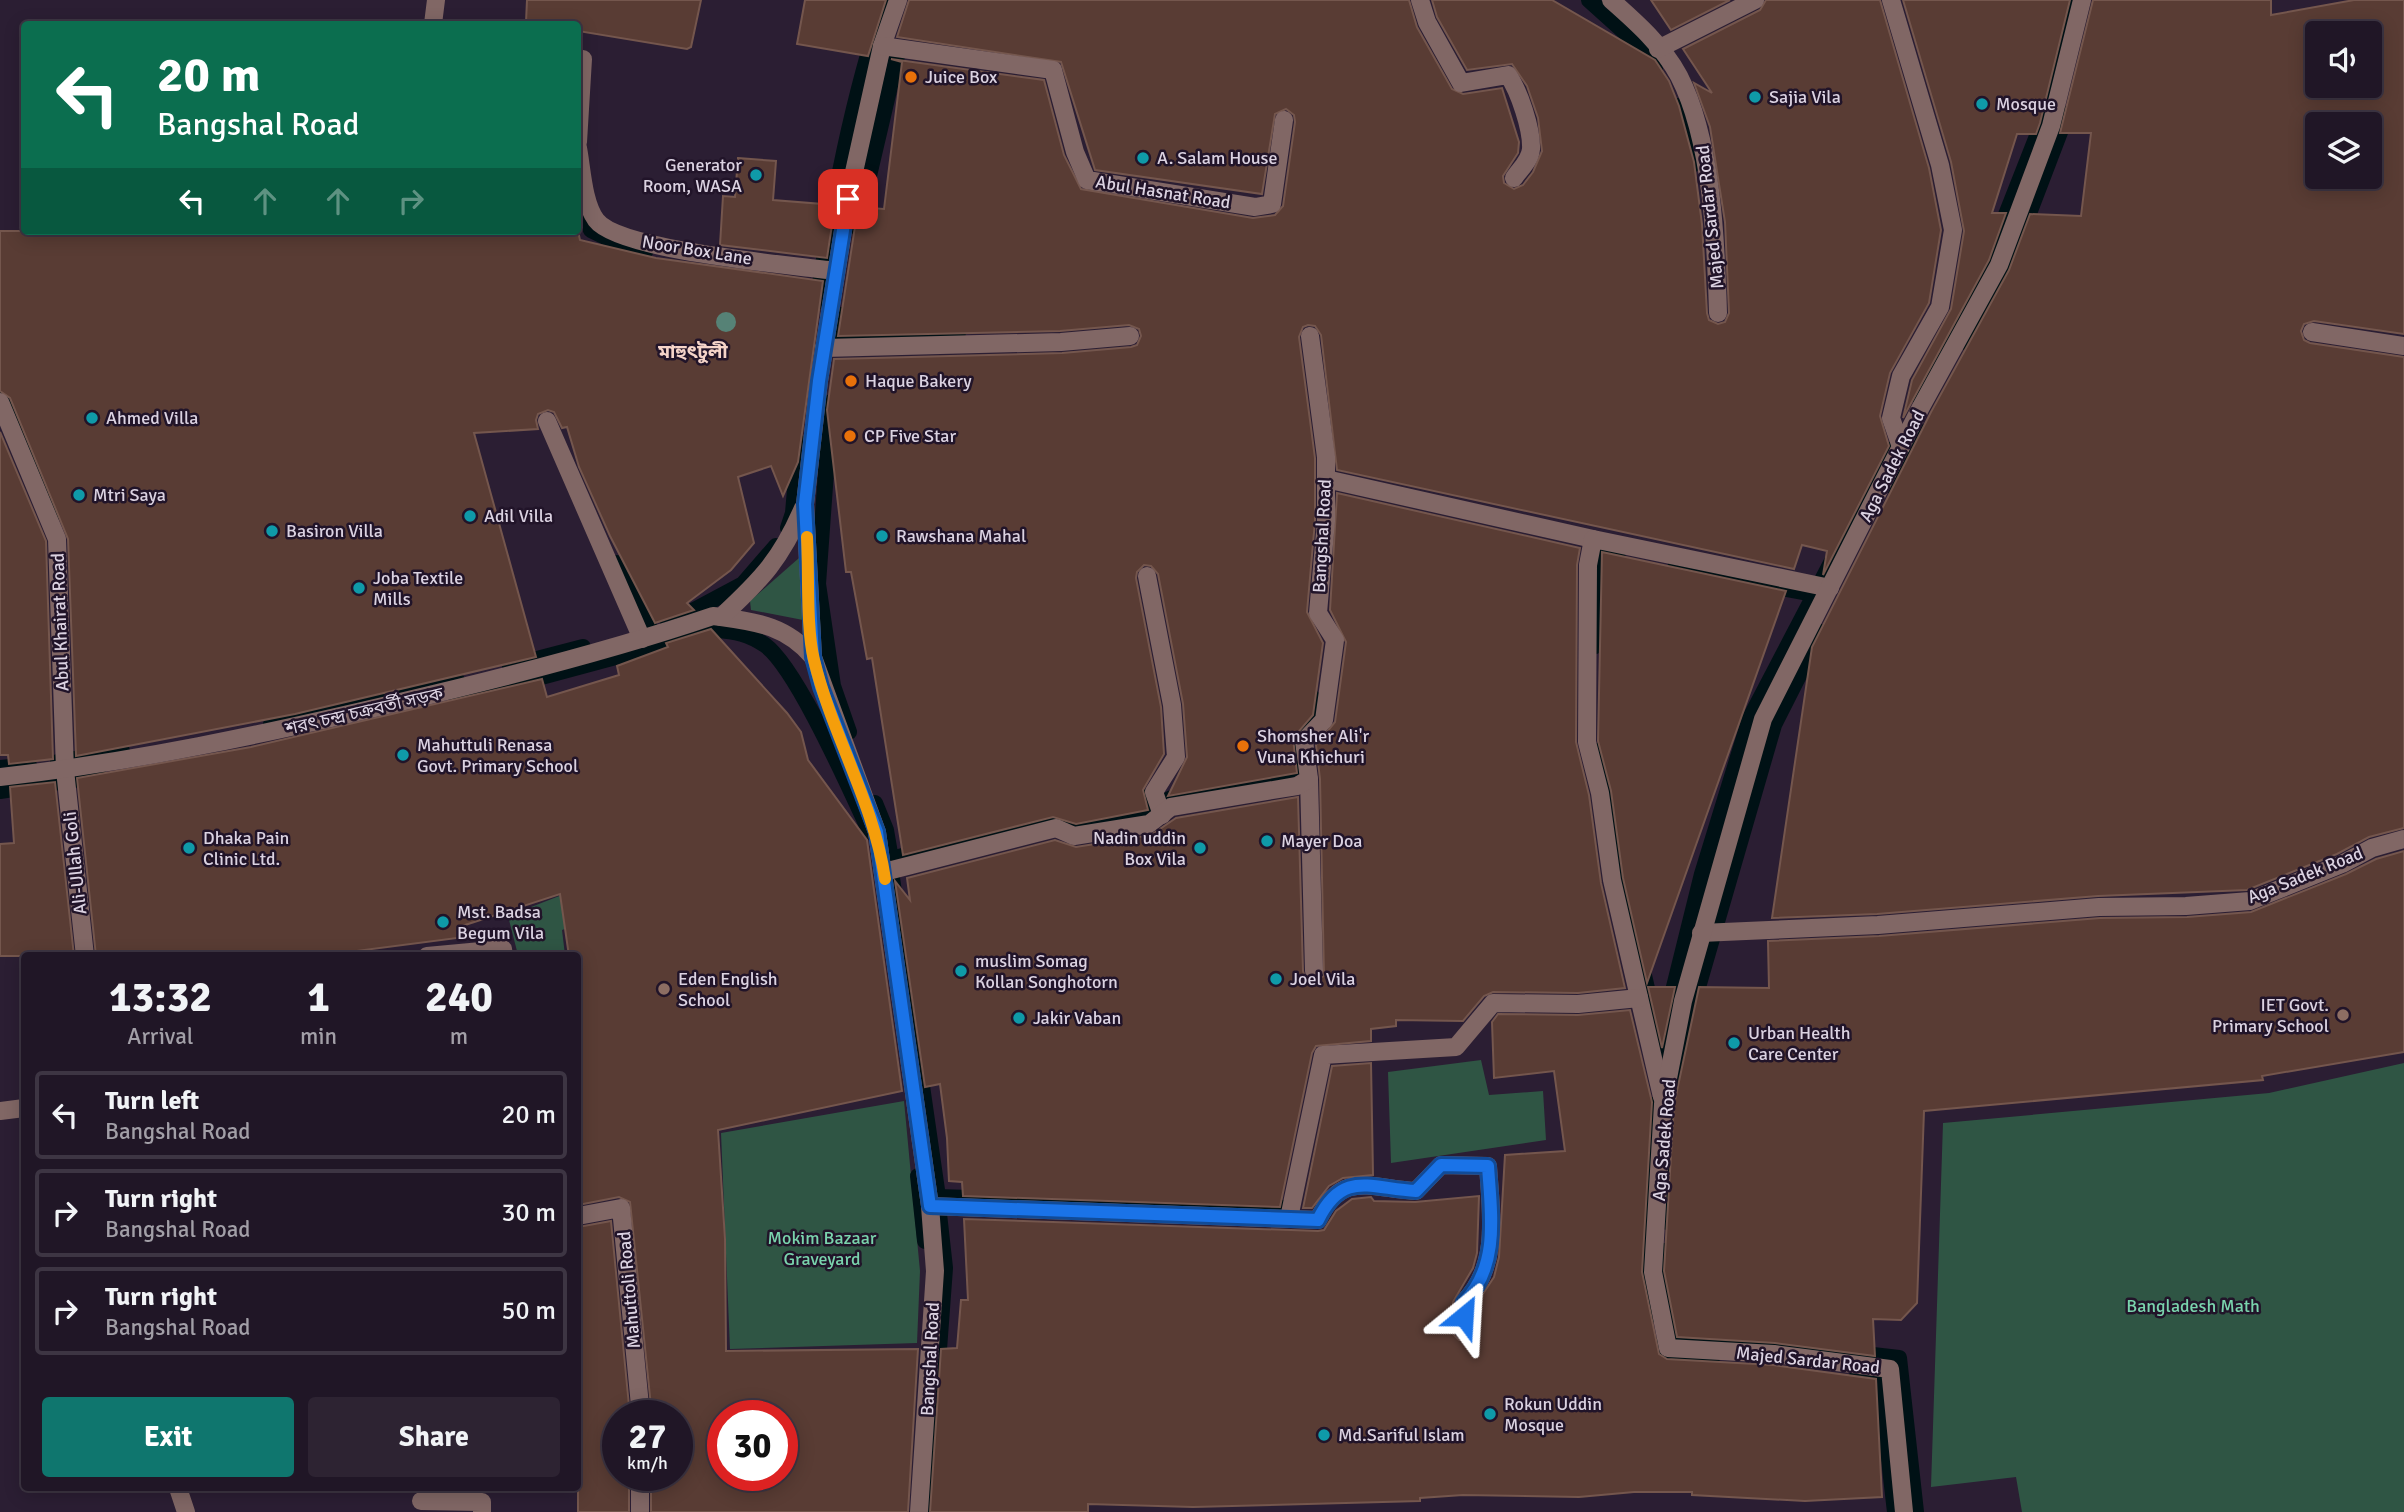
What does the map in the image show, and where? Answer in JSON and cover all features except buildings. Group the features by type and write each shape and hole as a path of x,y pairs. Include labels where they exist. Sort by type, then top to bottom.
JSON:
{"street":[{"path":"433,21 436,0"},
{"path":"722,617 772,568 786,547 805,504 824,348 848,199 882,46 898,0"},
{"path":"1420,0 1427,22 1461,83 1508,75 1519,91 1531,149 1526,163 1514,178"},
{"name":"Majed Sardar Road","path":"1611,0 1642,27 1678,75 1702,131 1716,248 1718,313"},
{"path":"1658,48 1755,0"},
{"path":"1891,0 1940,165 1953,230 1940,307 1901,376 1891,418 1901,447"},
{"name":"Aga Sadek Road","path":"1668,1348 1653,1272 1663,1104 1683,1000 1763,719 1901,447 1999,265 2051,126 2082,0"},
{"name":"Abul Hasnat Road","path":"882,46 1053,70 1075,152 1087,180 1255,206 1272,204 1284,120"},
{"path":"581,59 581,92"},
{"name":"Noor Box Lane","path":"581,163 588,199 596,220 606,229 647,245 836,271"},
{"path":"2312,332 2404,345"},
{"path":"824,348 1061,342 1130,336"},
{"name":"Bangshal Road","path":"1310,336 1326,479 1326,521 1318,614 1335,640 1324,720 1304,741 1308,779 1314,971"},
{"name":"Abul Khairat Road","path":"0,402 57,539 65,770"},
{"path":"547,421 642,639"},
{"path":"1326,479 1593,539 1830,588"},
{"name":"Bangshal Road","path":"805,504 813,657 834,723 877,832 930,1206 935,1271 919,1512"},
{"path":"1593,539 1588,565 1587,742 1600,793 1612,880 1663,1104"},
{"path":"1147,576 1172,705 1176,757 1154,792 1162,815"},
{"name":"শরৎ চন্দ্র চক্রবর্তী সড়ক","path":"0,777 65,770 234,742 478,684 642,639 713,616 773,626 800,642 813,657"},
{"name":"Ali-Ullah Goli","path":"65,770 85,952"},
{"path":"884,872 1056,828 1074,836 1149,824 1171,807 1297,786 1308,779"},
{"name":"Aga Sadek Road","path":"1701,933 1878,925 2099,907 2186,906 2250,901 2342,864 2372,848 2404,839"},
{"path":"470,952 503,949 503,952"},
{"path":"1289,1218 1323,1055 1456,1047 1493,1003 1578,1004 1639,998"},
{"path":"0,1111 21,1108"},
{"path":"930,1206 1318,1220 1328,1198 1343,1188 1388,1185 1397,1190 1416,1191 1441,1165 1488,1166 1493,1236 1479,1287 1464,1302 1464,1330"},
{"name":"Mahuttoli Road","path":"581,1215 621,1208 639,1400"},
{"name":"Majed Sardar Road","path":"1668,1348 1774,1354 1890,1369 1904,1512"},
{"path":"179,1491 186,1512"},
{"path":"640,1491 640,1512"},
{"path":"421,1501 482,1502 482,1512"}],"green space":[{"path":"799,558 803,620 751,610 750,601"},
{"path":"567,893 576,925 562,930 565,952 517,952 508,916"},
{"path":"1481,1060 1489,1095 1543,1091 1546,1140 1391,1163 1388,1072"},
{"name":"Bangladesh Math","path":"2404,1063 2404,1512 2022,1512 2016,1477 1931,1487 1943,1123 2269,1093"},
{"name":"Mokim Bazaar Graveyard","path":"904,1101 920,1271 917,1343 730,1349 721,1133"}],"waterway":[{"path":"817,302 845,150 863,74 885,0"},
{"path":"1589,0 1629,36 1655,69"},
{"path":"1918,396 1987,263 2041,126 2072,0"},
{"path":"857,227 898,52"},
{"path":"1677,106 1689,140 1692,165"},
{"path":"1969,344 2007,271 2067,114"},
{"path":"583,207 591,230 622,245 646,250"},
{"path":"842,315 838,336 958,333"},
{"path":"0,383 43,480 54,513"},
{"path":"831,402 818,584 833,686 849,732"},
{"path":"1894,487 1922,432"},
{"path":"788,528 793,513 799,443"},
{"path":"1662,1052 1670,1003 1702,874 1750,718 1890,450"},
{"path":"668,624 743,584 776,546"},
{"path":"1595,646 1603,555 1618,558"},
{"path":"617,563 651,630"},
{"path":"1675,568 1813,594"},
{"path":"456,700 716,630 742,634 765,645 792,678 822,732 870,832"},
{"path":"1667,1222 1673,1108 1694,1001 1774,725 1821,632"},
{"path":"510,666 583,647"},
{"path":"271,724 332,707 457,680"},
{"path":"1161,804 1188,793 1262,781 1294,768 1291,742 1311,720 1313,698"},
{"path":"58,762 122,751"},
{"path":"1598,751 1609,792 1622,881 1660,1044"},
{"path":"0,768 29,765"},
{"path":"0,791 99,776"},
{"path":"875,803 886,830 891,859 1055,817 1073,825 1148,813 1153,810 1149,796"},
{"path":"892,878 938,1197 1289,1208"},
{"path":"1650,1315 1643,1273 1653,1105"},
{"path":"918,1176 925,1241"},
{"path":"927,1512 945,1268 939,1214"},
{"path":"1665,1251 1664,1273 1676,1338 1777,1344 1899,1358 1916,1512"},
{"path":"1654,1345 1656,1357 1712,1362"},
{"path":"1856,1378 1880,1381 1895,1512"}],"slow traffic":[{"path":"807,537 813,657 821,687 877,832 885,879"}],"place":[{"name":"Juice Box","path":"911,77"},
{"name":"Sajia Vila","path":"1755,97"},
{"name":"Mosque","path":"1982,104"},
{"name":"A. Salam House","path":"1143,158"},
{"name":"Generator Room, WASA","path":"756,175"},
{"name":"Haque Bakery","path":"851,381"},
{"name":"Ahmed Villa","path":"92,418"},
{"name":"CP Five Star","path":"850,436"},
{"name":"Mtri Saya","path":"79,495"},
{"name":"Adil Villa","path":"470,516"},
{"name":"Basiron Villa","path":"272,531"},
{"name":"Rawshana Mahal","path":"882,536"},
{"name":"Joba Textile Mills","path":"359,588"},
{"name":"Shomsher Ali'r Vuna Khichuri","path":"1243,746"},
{"name":"Mahuttuli Renasa Govt. Primary School","path":"403,755"},
{"name":"Mayer Doa","path":"1267,841"},
{"name":"Dhaka Pain Clinic Ltd.","path":"189,848"},
{"name":"Nadin uddin Box Vila","path":"1200,848"},
{"name":"Mst. Badsa Begum Vila","path":"443,922"},
{"name":"muslim Somag Kollan Songhotorn","path":"961,971"},
{"name":"Joel Vila","path":"1276,979"},
{"name":"Eden English School","path":"664,989"},
{"name":"IET Govt. Primary School","path":"2343,1015"},
{"name":"Jakir Vaban","path":"1019,1018"},
{"name":"Urban Health Care Center","path":"1734,1043"},
{"name":"Rokun Uddin Mosque","path":"1490,1414"},
{"name":"Md.Sariful Islam","path":"1324,1435"}],"district":[{"name":"মাহুৎটুলী","path":"693,352"}],"route":[{"path":"848,199 819,381 805,504 813,657 821,687 877,832 930,1206 1318,1220 1328,1198 1343,1188 1388,1185 1397,1190 1416,1191 1441,1165 1488,1166 1493,1236 1479,1287 1464,1302 1464,1316"}]}
